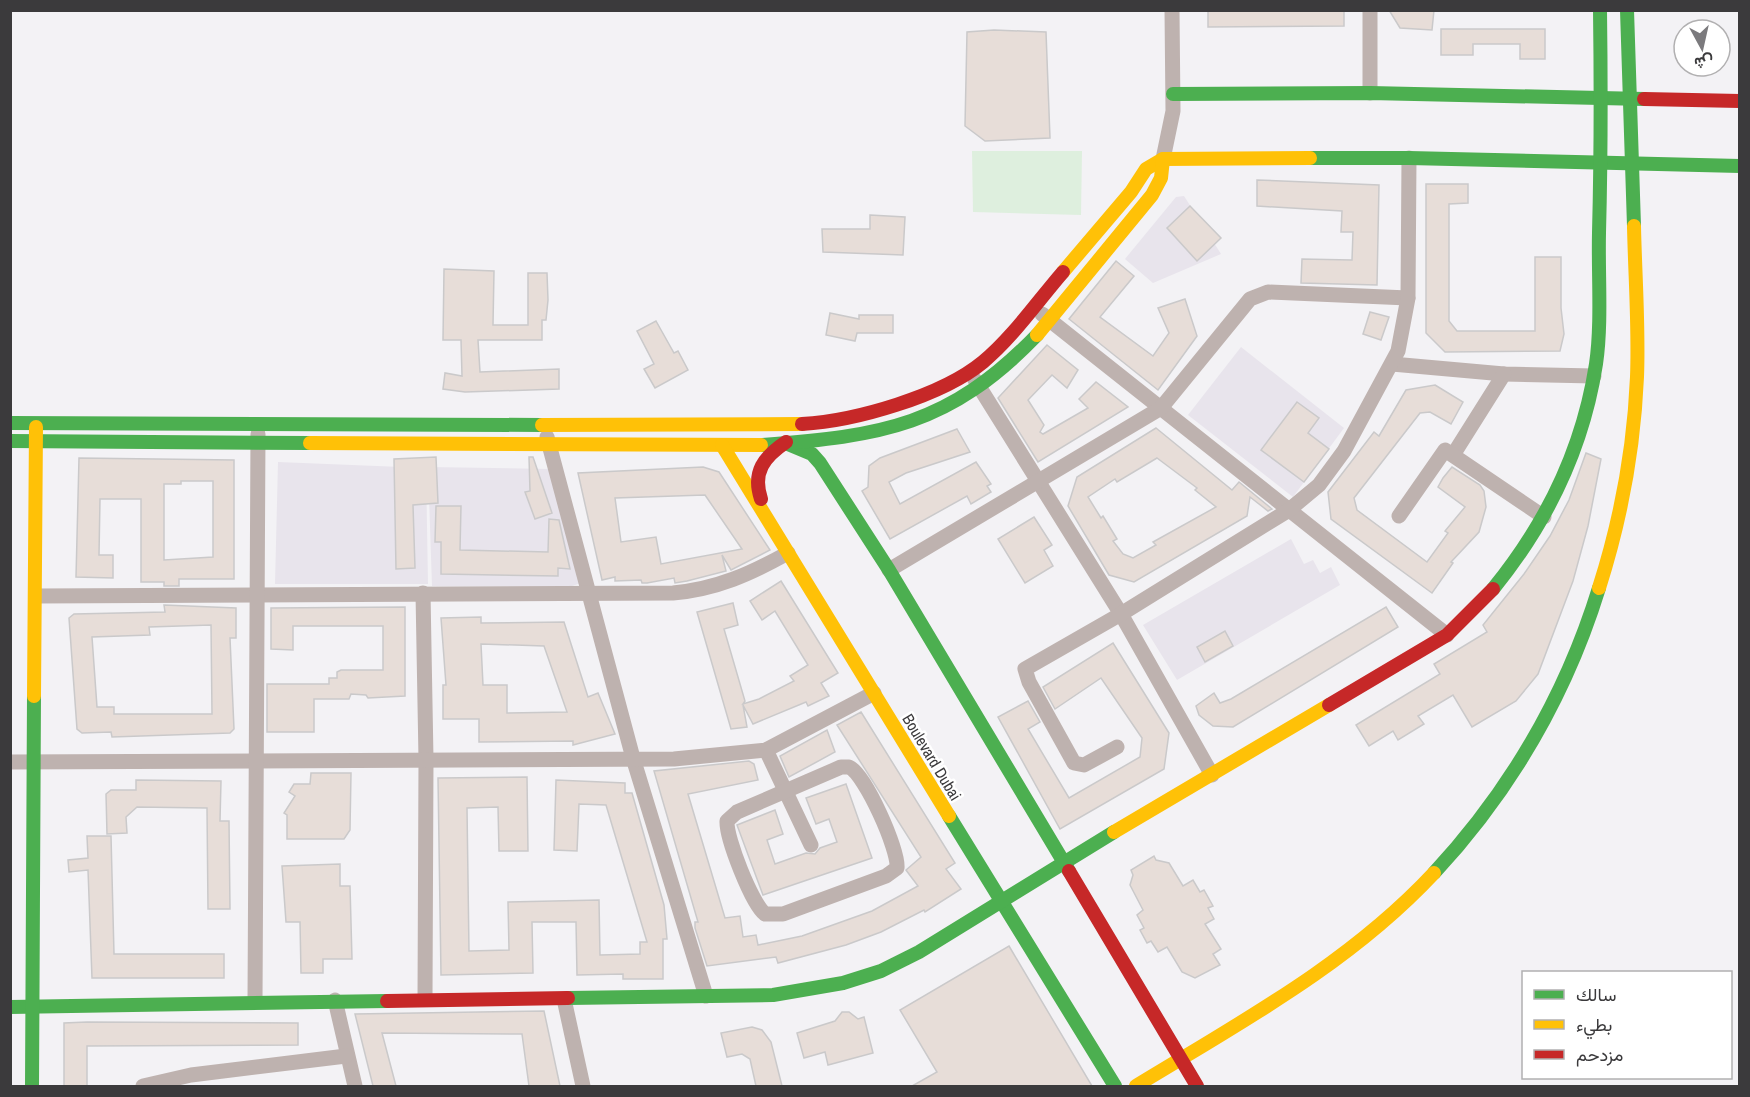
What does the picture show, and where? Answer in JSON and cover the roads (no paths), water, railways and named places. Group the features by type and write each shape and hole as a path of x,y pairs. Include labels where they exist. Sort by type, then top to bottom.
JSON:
{"street":[{"path":"10,441 722,445 816,440 887,427 919,418 979,388 1017,353 1049,319 1158,187 1171,127 1172,10"},
{"path":"1370,10 1370,93"},
{"path":"10,1007 255,1001 773,995 843,984 881,970 919,952 1062,862 1447,635 1492,590 1521,553 1544,517 1578,440 1594,376 1601,163 1600,10"},
{"path":"1136,1086 1289,994 1343,956 1394,914 1439,869 1488,812 1525,760 1559,697 1585,637 1608,569 1631,446 1637,377 1634,164 1627,10"},
{"path":"1173,94 1370,93 1740,101"},
{"path":"1117,747 1084,765 1074,763 1029,682 1025,669 1121,614 1289,510 1319,486 1344,451 1398,351 1408,298 1409,158"},
{"path":"10,423 758,426 818,423 912,399 943,388 970,372 984,361 1032,307 1131,192 1146,169 1163,159 1409,158 1740,166"},
{"path":"889,570 1161,408 1250,299 1259,295 1280,292 1408,298"},
{"path":"1032,307 1447,635"},
{"path":"1392,364 1504,374 1594,376"},
{"path":"970,372 1121,614 1212,775"},
{"path":"1453,455 1504,374"},
{"path":"32,1086 37,596 36,423"},
{"path":"774,530 759,494 756,478 759,466 785,443 818,423"},
{"path":"255,1001 254,759 258,424"},
{"path":"543,426 550,444 633,758 706,996"},
{"path":"758,426 785,443 812,454 820,462 889,570 1197,1086"},
{"path":"816,440 820,462"},
{"name":"Boulevard Dubai","path":"722,445 1114,1086"},
{"path":"1399,516 1445,450 1544,517"},
{"path":"37,596 673,593 704,590 737,580 788,553"},
{"path":"423,593 426,759 425,999"},
{"path":"10,762 254,759 674,759 766,750 874,693"},
{"path":"766,750 811,845"},
{"path":"841,767 856,770 897,853 897,868 886,876 783,914 765,914 760,910 751,892 729,838 727,821 730,816 786,791 841,767"},
{"path":"564,999 583,1086"},
{"path":"335,1000 354,1086"},
{"path":"143,1086 191,1075 346,1056"}]}
